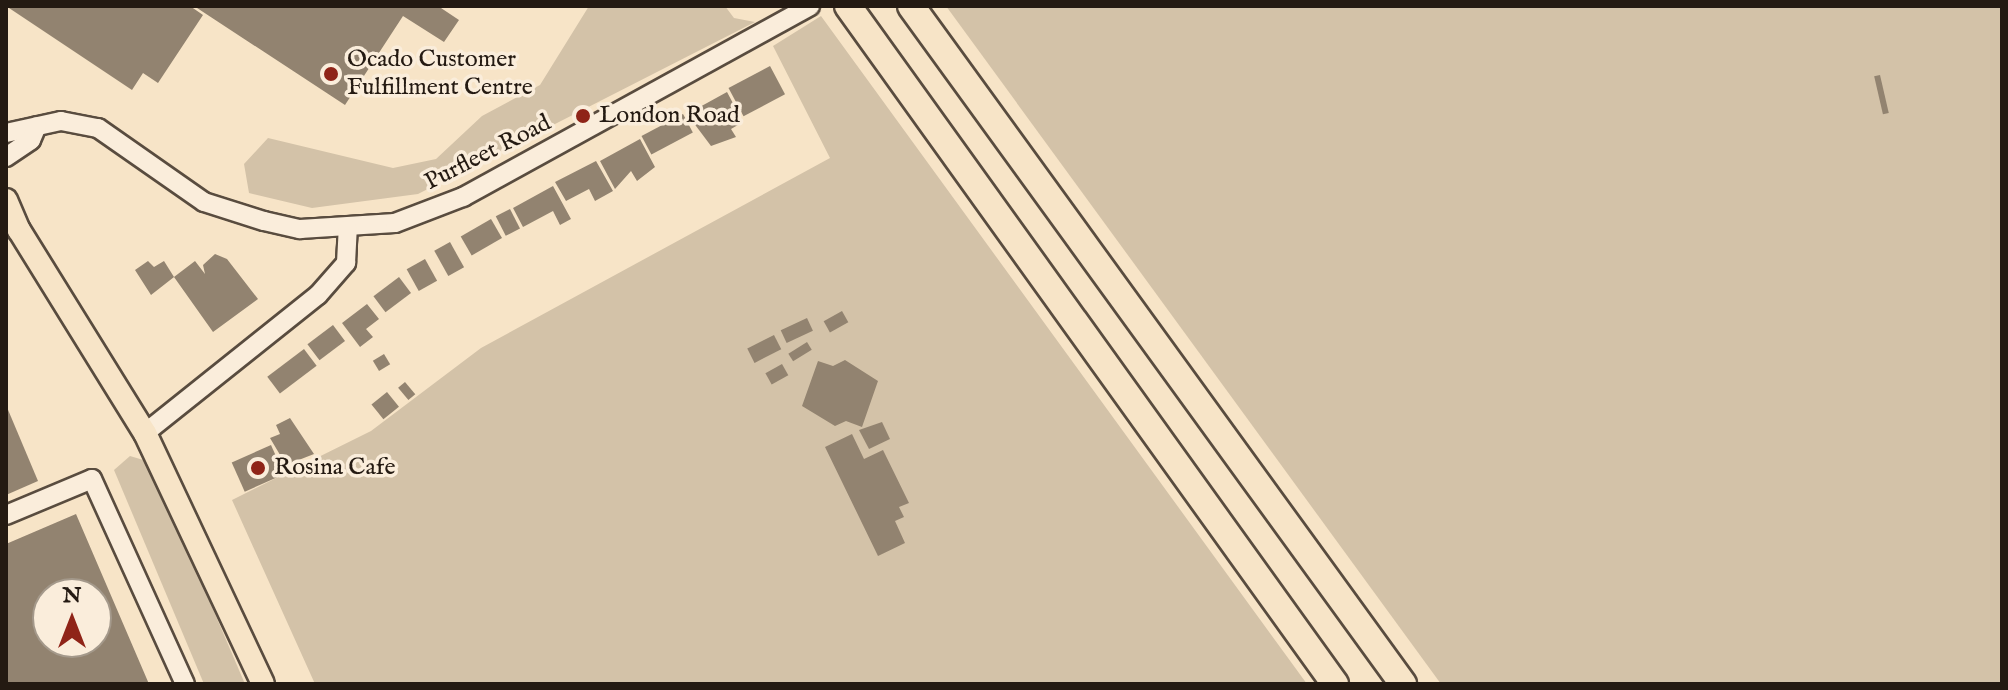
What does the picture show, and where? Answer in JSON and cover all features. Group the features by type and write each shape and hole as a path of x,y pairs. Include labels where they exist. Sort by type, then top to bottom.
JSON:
{"highway":[{"path":"848,6 1335,684"},
{"path":"911,6 1403,684"}],"main road":[{"path":"6,200 12,228 145,433 263,684"}],"street":[{"name":"Purfleet Road","path":"6,133 61,121 98,128 159,176 236,214 300,229 348,229 395,223 463,197 808,7"},
{"path":"6,157 31,140 37,126"},
{"path":"145,433 243,359 339,274 350,249 348,229"},
{"path":"6,515 92,479 185,684"}],"shaded area":[{"path":"589,6 725,6 734,18 755,22 418,194 312,208 249,193 244,164 268,138 393,168 436,159 482,116 540,85"},
{"path":"946,6 2002,6 2002,684 1441,684"},
{"path":"821,16 1307,684 315,684 232,500 371,431 481,348 830,158 773,46"},
{"path":"130,456 150,462 245,684 204,684 114,470"}],"building":[{"path":"6,6 190,6 203,15 158,83 143,73 132,90"},
{"name":"Ocado Customer Fulfillment Centre","path":"194,6 438,6 459,20 444,42 403,16 345,105"},
{"path":"770,66 785,94 744,116 729,88"},
{"path":"1880,75 1889,113 1883,114 1874,76"},
{"path":"727,92 743,122 731,129 736,137 711,146 687,114"},
{"path":"683,114 693,133 651,155 642,136"},
{"path":"640,139 655,167 637,181 631,171 615,189 600,161"},
{"path":"596,161 613,191 595,201 589,189 566,201 555,182"},
{"path":"553,186 571,219 560,225 553,211 523,227 513,208"},
{"path":"510,209 520,229 506,236 496,216"},
{"path":"491,219 502,238 472,256 461,236"},
{"path":"450,242 464,267 448,276 434,251"},
{"path":"215,254 227,259 258,299 213,332 174,277 195,261 205,274 203,265"},
{"path":"425,259 437,281 419,291 407,269"},
{"path":"148,261 154,267 164,261 174,277 151,295 135,270"},
{"path":"399,277 411,293 385,312 373,296"},
{"path":"367,304 379,319 366,329 373,337 360,347 342,323"},
{"path":"842,311 848,322 830,333 824,321"},
{"path":"807,318 813,331 787,343 781,330"},
{"path":"333,325 345,341 319,360 307,344"},
{"path":"774,335 781,349 755,363 747,349"},
{"path":"807,342 812,350 793,361 788,354"},
{"path":"304,349 317,366 280,393 267,377"},
{"path":"384,354 390,364 379,371 373,361"},
{"path":"845,360 878,381 862,427 846,421 835,426 802,406 818,361 833,366"},
{"path":"782,364 788,375 772,385 765,373"},
{"path":"405,382 415,394 408,400 398,388"},
{"path":"387,392 399,407 383,419 371,405"},
{"path":"6,405 38,481 6,495"},
{"path":"290,418 314,454 286,465 270,438 280,434 276,425"},
{"path":"882,422 890,439 869,449 859,430"},
{"path":"852,434 864,459 883,450 909,503 899,507 904,517 895,521 905,543 878,556 825,447"},
{"name":"Rosina Cafe","path":"271,445 284,474 245,492 232,462"},
{"path":"76,514 103,578 32,578 32,658 112,658 112,598 149,684 6,684 6,544"}],"place":[{"name":"Ocado Customer Fulfillment Centre","path":"331,74"},
{"name":"London Road","path":"583,116"},
{"name":"Rosina Cafe","path":"258,468"}]}
